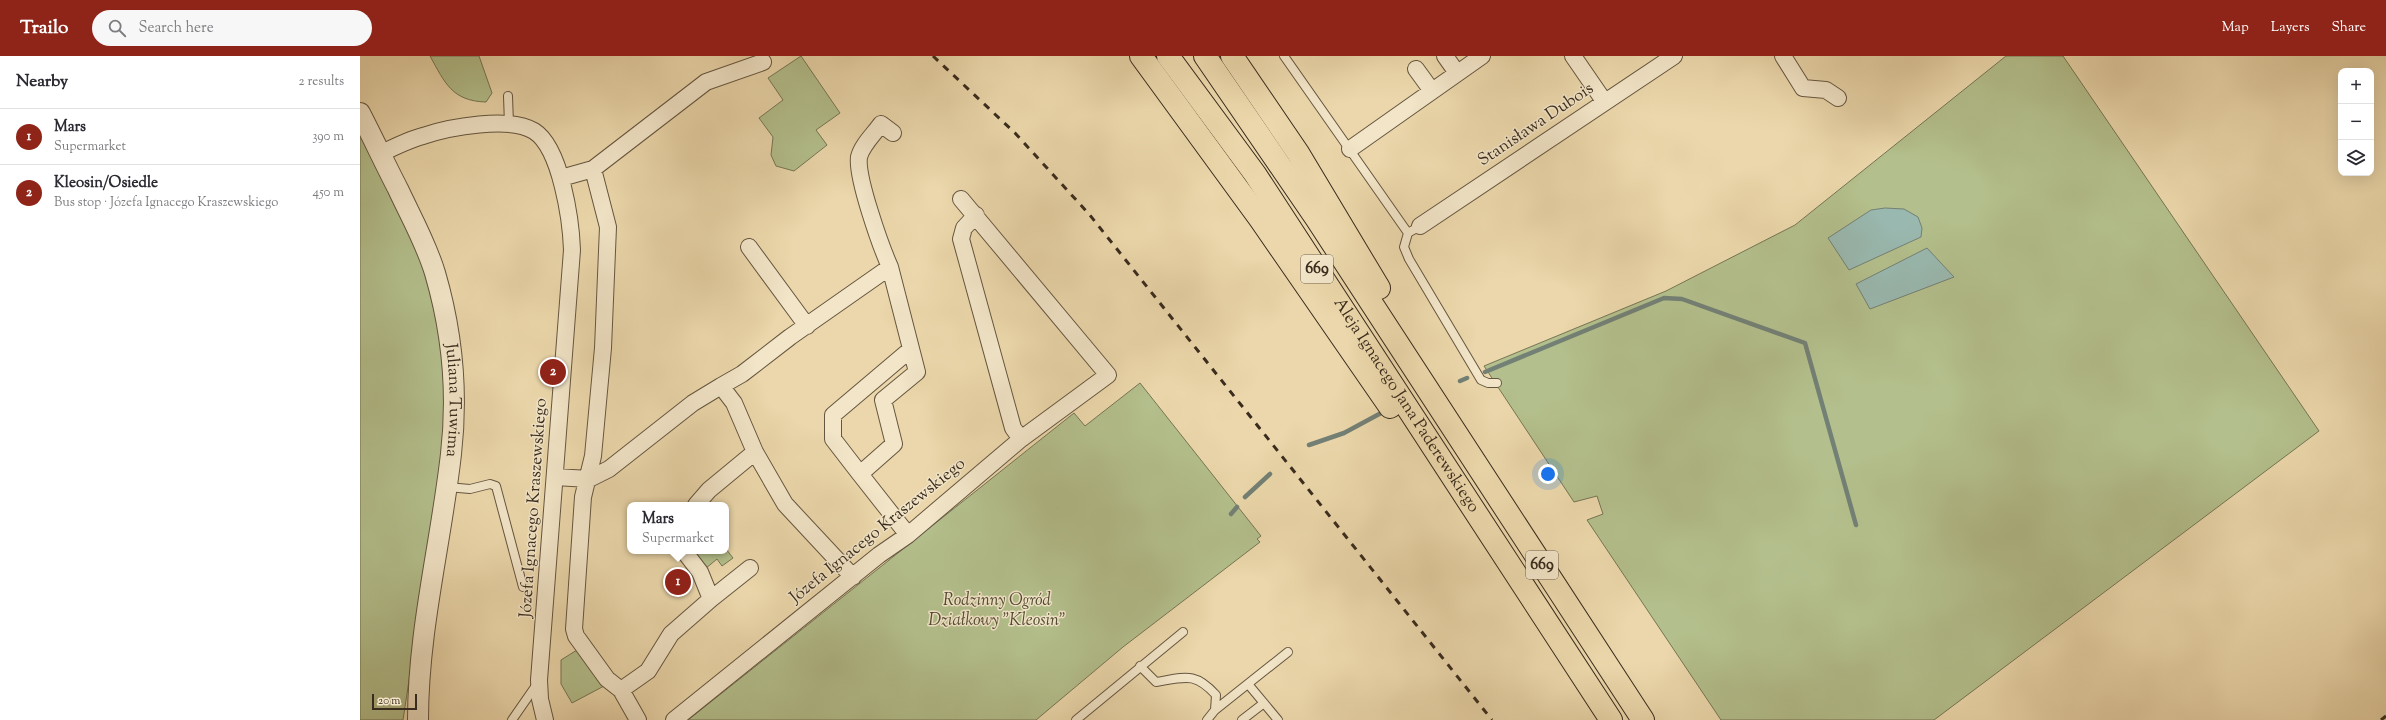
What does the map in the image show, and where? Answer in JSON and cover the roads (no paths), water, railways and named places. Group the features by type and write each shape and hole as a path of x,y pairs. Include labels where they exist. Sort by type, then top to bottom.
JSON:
{"main road":[{"path":"1141,56 1260,219 1411,438 1460,486"},
{"name":"Aleja Ignacego Jana Paderewskiego","path":"1168,56 1255,174 1460,486 1611,720"},
{"name":"Aleja Ignacego Jana Paderewskiego","path":"1205,56 1283,168 1643,720"},
{"path":"1232,56 1298,153 1337,220 1445,395 1463,443"}],"street":[{"path":"1445,56 1457,73"},
{"path":"1350,149 1482,56"},
{"path":"1573,56 1604,101"},
{"name":"Stanisława Dubois","path":"1414,230 1604,101 1674,56"},
{"path":"1783,56 1803,88 1826,90 1838,98"},
{"path":"561,178 593,169 706,82 763,62"},
{"path":"1416,69 1432,91"},
{"name":"Juliana Tuwima","path":"362,117 422,237 435,272 448,329 454,390 453,428 447,487 422,646 418,720"},
{"name":"Józefa Ignacego Kraszewskiego","path":"380,154 407,141 432,133 478,126 509,124 525,127 541,137 561,178 569,210 572,250 539,680 540,699 545,720"},
{"path":"860,474 894,444 883,400 917,372 890,267 882,250 860,175 860,158 862,149 881,124 893,133"},
{"path":"593,169 608,228 603,348 593,456 589,479 583,497 574,629 576,636 607,679 621,690 638,720"},
{"path":"961,199 976,215 964,228 961,239 1013,428 1021,439"},
{"name":"Józefa Ignacego Kraszewskiego","path":"674,720 908,535 1021,439 1108,375 976,215"},
{"path":"749,247 807,326"},
{"path":"555,477 589,479 609,469 693,403 742,374 890,267"},
{"path":"908,535 833,438 833,415 911,349"},
{"path":"721,386 734,403 755,452 785,504 853,577"},
{"path":"699,502 709,490 755,452"},
{"path":"686,554 700,572 711,599"},
{"path":"621,690 648,671 671,634 711,599 750,568"}],"lane":[{"path":"1284,56 1350,149 1414,230 1404,247 1409,259 1481,380 1488,383 1497,383"},
{"path":"508,96 509,124"},
{"path":"447,487 470,489 490,484 496,486 523,587"},
{"path":"1076,720 1183,632"},
{"path":"1207,720 1216,710 1288,652"},
{"path":"1140,666 1156,682 1194,677 1206,683 1216,695 1216,710"},
{"path":"512,720 539,680"},
{"path":"1248,684 1278,720"},
{"path":"1242,720 1264,703"}],"water":[{"path":"1885,208 1904,209 1918,217 1922,228 1921,237 1849,270 1828,238 1871,210"},
{"path":"1927,248 1954,277 1870,309 1856,284"}],"waterway":[{"path":"1485,372 1664,298 1682,299 1805,343 1856,525"},
{"path":"1460,381 1467,378"},
{"path":"1309,445 1344,433 1383,412"},
{"path":"1245,497 1270,474"},
{"path":"1231,514 1237,507"}],"railway":[{"path":"933,56 1015,133 1089,214 1492,720"},
{"path":"2381,720 2386,716"}],"place":[{"name":"Kleosin/Osiedle","path":"553,372"},
{"name":"Mars","path":"678,582"}],"park label":[{"name":"Rodzinny Ogród Działkowy \"Kleosin\"","path":"997,611"}]}
